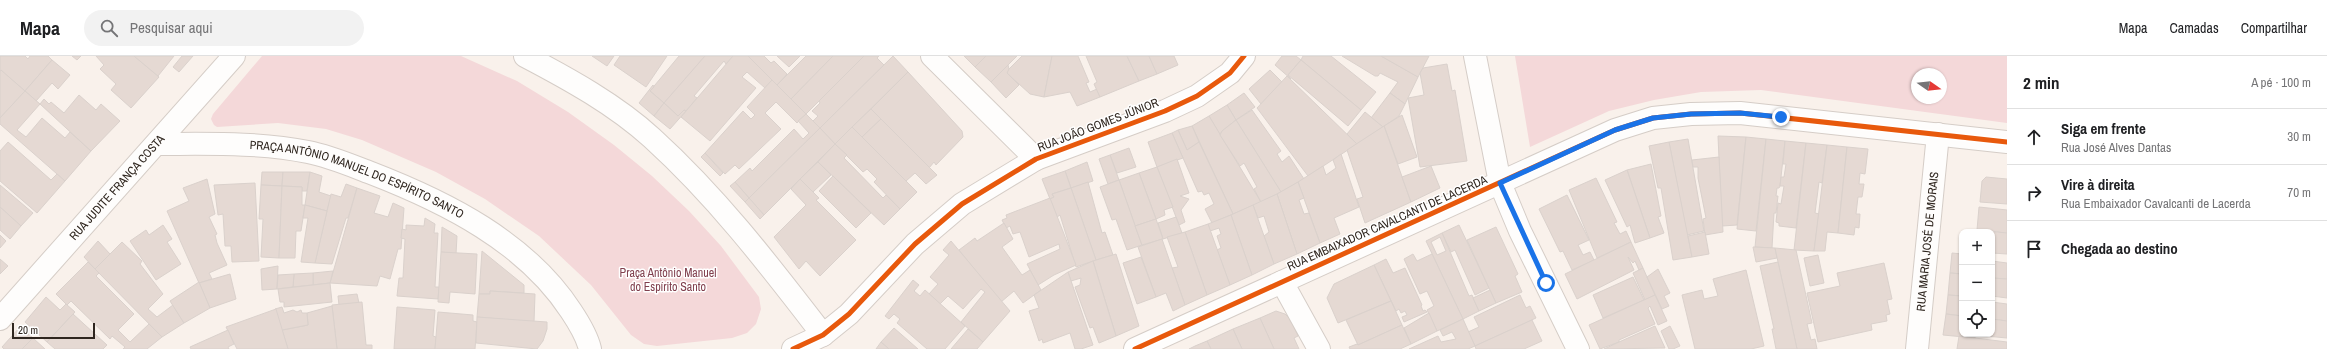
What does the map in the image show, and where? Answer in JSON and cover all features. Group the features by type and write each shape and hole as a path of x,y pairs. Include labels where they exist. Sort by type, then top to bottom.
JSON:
{"street":[{"name":"RUA JUDITE FRANÇA COSTA","path":"0,319 234,56"},
{"path":"525,56 580,85 651,137 700,185 743,231 823,335"},
{"path":"932,56 1036,159"},
{"name":"RUA JOÃO GOMES JÚNIOR","path":"793,349 823,335 849,314 915,244 962,204 1036,159 1197,96 1230,73 1244,56"},
{"path":"1475,56 1500,183 1520,231 1578,349"},
{"name":"RUA EMBAIXADOR CAVALCANTI DE LACERDA","path":"1135,349 1615,130 1653,118 1691,114 1740,113 2007,142"},
{"name":"RUA MARIA JOSÉ DE MORAIS","path":"1917,349 1938,134"},
{"name":"PRAÇA ANTÔNIO MANUEL DO ESPÍRITO SANTO","path":"157,144 287,148 341,162 408,188 468,218 504,242 536,267 561,296 579,324 590,349"},
{"path":"1282,282 1319,349"}],"green space":[{"name":"Praça Antônio Manuel do Espírito Santo","path":"262,56 461,56 517,81 568,112 614,145 652,176 689,211 721,246 759,297 761,309 756,324 747,333 732,338 657,346 644,344 631,335 591,285 539,236 485,199 436,172 362,140 326,129 278,123 217,127 211,119 213,114"},
{"path":"1515,56 2007,56 2007,123 1761,90 1701,92 1654,100 1609,111 1530,147"}],"building":[{"path":"0,56 25,56 28,59 30,56 48,56 52,60 25,91 0,70"},
{"path":"72,56 81,56 77,60"},
{"path":"96,56 134,56 159,77 131,108 111,90 116,84 100,69 104,65"},
{"path":"134,56 174,56 158,76"},
{"path":"182,56 193,56 179,72 173,67"},
{"path":"592,56 614,56 607,66"},
{"path":"620,56 667,56 646,87 614,65"},
{"path":"679,56 705,56 664,103 650,91"},
{"path":"705,56 733,56 726,64 724,61 694,96 697,98 686,111 684,110 678,116 664,103"},
{"path":"733,56 748,56 772,80 765,88 747,72 742,77 756,88 710,141 681,117"},
{"path":"748,56 764,56 771,63 774,61 787,74 777,85"},
{"path":"777,56 800,56 789,67"},
{"path":"806,56 833,56 791,99 777,85"},
{"path":"833,56 864,56 806,114 791,99"},
{"path":"864,56 879,56 877,58 884,65 820,128 813,121 818,116 812,111 820,103 819,101"},
{"path":"893,56 908,72 835,144 820,128"},
{"path":"964,56 986,56 975,67"},
{"path":"986,56 1017,56 991,82 975,67"},
{"path":"1022,56 1052,56 1044,97 1030,94 1007,73 1007,71"},
{"path":"1052,56 1078,56 1089,82 1086,83 1090,92 1097,89 1100,97 1077,106 1070,92 1044,97"},
{"path":"1086,56 1127,56 1139,81 1100,97 1094,84 1097,82"},
{"path":"1127,56 1149,56 1157,74 1139,81"},
{"path":"1149,56 1174,56 1178,65 1157,74"},
{"path":"1282,56 1296,56 1301,60 1288,75 1291,79 1275,65"},
{"path":"1303,56 1331,56 1376,92 1361,110 1301,60"},
{"path":"1342,56 1381,56 1418,77 1405,104 1390,93 1398,82 1380,73 1378,76 1375,76"},
{"path":"1381,56 1429,56 1418,77"},
{"path":"52,60 70,75 58,89 52,83 36,101 25,91"},
{"path":"1301,60 1361,110 1348,126 1288,75"},
{"path":"1447,64 1452,91 1455,90 1467,161 1420,167 1408,98 1424,95 1420,73 1423,68"},
{"path":"1008,65 1009,69 1007,73 1019,85 1006,98 991,82"},
{"path":"1,70 25,91 0,118 0,72"},
{"path":"1270,70 1282,82 1261,104 1249,89"},
{"path":"908,72 962,131 963,137 936,165 934,162 929,168 871,109"},
{"path":"1287,76 1357,144 1308,176 1257,108"},
{"path":"772,80 806,114 797,123 776,102 765,113 781,129 739,169 735,165 725,174 705,153 743,111 751,119 755,115 747,107"},
{"path":"653,85 654,87 650,91 664,103 654,116 639,103"},
{"path":"25,91 40,104 17,130 26,137 42,118 65,138 70,132 91,151 65,181 0,124 0,118"},
{"path":"1244,93 1255,107 1236,120 1227,105"},
{"path":"1390,93 1405,104 1399,116 1383,127 1371,118"},
{"path":"79,95 96,110 101,104 120,121 91,151 40,104 44,99 49,104 51,102 64,113"},
{"path":"664,103 678,116 684,110 686,111 670,129 654,116"},
{"path":"1227,105 1236,120 1222,131 1220,135 1209,116"},
{"path":"871,109 881,119 862,137 852,127"},
{"path":"1252,110 1281,151 1277,154 1282,162 1289,156 1304,179 1281,192 1236,120"},
{"path":"1365,112 1383,127 1357,144 1347,134"},
{"path":"806,114 820,128 749,198 735,182 750,168 752,171 794,129 803,139 809,133 798,121"},
{"path":"1402,115 1417,157 1398,164 1384,126"},
{"path":"1209,116 1261,202 1233,214 1192,126"},
{"path":"881,119 937,175 926,184 915,173 906,181 862,137"},
{"path":"1236,120 1281,192 1261,202 1254,189 1257,187 1244,163 1240,166 1220,135 1222,131"},
{"path":"1192,126 1199,142 1187,150 1178,130"},
{"path":"1384,126 1411,202 1365,223 1357,199 1363,197 1347,150"},
{"path":"852,127 917,192 900,209 874,182 877,179 867,169 863,172 835,144"},
{"path":"820,128 835,144 764,215 749,198"},
{"path":"1178,130 1187,150 1199,142 1233,214 1212,223 1205,209 1214,204 1209,193 1204,195 1202,191 1198,192 1172,133"},
{"path":"1172,133 1183,158 1157,167 1148,142"},
{"path":"1718,136 1746,137 1737,225 1722,226"},
{"path":"1746,137 1766,139 1756,231 1737,229"},
{"path":"1688,139 1704,231 1687,235 1669,142"},
{"path":"1766,139 1785,141 1780,186 1777,188 1776,196 1778,196 1776,213 1774,213 1772,248 1755,247"},
{"path":"1785,141 1806,143 1796,228 1779,226 1779,223 1776,222 1778,203 1781,204 1784,186 1780,186 1781,177 1784,177 1786,164 1783,164"},
{"path":"8,142 51,180 57,174 65,181 37,213 0,181 0,151"},
{"path":"1669,142 1692,257 1673,260 1661,188 1658,188 1649,146"},
{"path":"1806,143 1827,145 1822,183 1819,182 1815,213 1819,214 1814,251 1794,250"},
{"path":"835,144 847,155 844,158 883,198 886,195 900,209 884,225 818,162"},
{"path":"1827,145 1847,147 1838,233 1827,232 1825,251 1814,251"},
{"path":"1847,147 1868,149 1865,174 1860,173 1859,184 1864,184 1862,197 1858,197 1856,214 1860,214 1859,228 1855,227 1854,235 1838,233"},
{"path":"1129,148 1136,167 1117,173 1110,155"},
{"path":"705,153 723,173 720,176 701,157"},
{"path":"1341,154 1359,207 1334,218 1340,234 1320,243 1298,182 1323,166 1326,175 1336,168 1333,160"},
{"path":"1110,155 1119,180 1108,184 1099,159"},
{"path":"1719,157 1723,232 1705,235 1703,219 1706,218 1698,178 1698,167 1693,167 1692,160"},
{"path":"1177,159 1189,193 1180,196 1189,199 1181,210 1185,222 1179,225 1157,167"},
{"path":"818,162 831,175 813,192 800,179"},
{"path":"1087,162 1093,181 1071,188 1065,171"},
{"path":"1651,164 1661,216 1658,217 1664,233 1650,238 1627,170"},
{"path":"1431,166 1440,188 1411,202 1402,177"},
{"path":"1157,167 1173,207 1164,210 1165,215 1156,219 1139,173"},
{"path":"1627,170 1650,238 1635,243 1630,225 1627,227 1605,180"},
{"path":"1065,171 1071,188 1052,194 1054,197 1050,199 1042,179"},
{"path":"262,172 283,172 282,186 261,185"},
{"path":"283,172 310,172 307,191 302,191 302,187 282,186"},
{"path":"310,172 322,176 319,192 331,196 327,211 305,205"},
{"path":"1139,173 1156,219 1135,226 1119,180"},
{"path":"833,176 871,213 856,228 819,191"},
{"path":"1986,177 2007,179 2007,204 1980,202 1982,181"},
{"path":"1596,178 1617,222 1614,223 1620,234 1626,231 1631,242 1597,258 1569,190"},
{"path":"207,179 215,214 209,217 217,234 215,235 217,243 227,265 209,273 212,279 199,283 167,211 189,201 183,188"},
{"path":"800,179 819,198 816,200 856,240 820,276 806,261 799,269 774,237 806,205 791,189"},
{"path":"1119,180 1142,245 1127,250 1116,219 1112,220 1100,187"},
{"path":"735,182 749,198 745,202 730,186"},
{"path":"1088,182 1102,233 1105,232 1113,255 1096,260 1071,188"},
{"path":"1298,182 1304,198 1299,200 1304,214 1309,213 1320,243 1297,254 1277,194"},
{"path":"255,183 259,261 232,262 231,246 225,246 223,214 218,215 214,185"},
{"path":"346,184 357,188 332,264 315,263 331,194 341,197"},
{"path":"0,185 33,213 21,226 0,207"},
{"path":"261,185 282,186 279,258 261,257 263,219 259,219"},
{"path":"282,186 302,187 302,205 305,205 301,231 296,231 295,258 279,258"},
{"path":"357,188 380,196 374,213 388,217 393,203 404,208 401,249 398,249 390,279 380,276 377,286 330,283"},
{"path":"1071,188 1096,260 1076,267 1060,215 1057,217 1050,199 1054,197 1052,194"},
{"path":"1277,194 1297,254 1274,264 1264,236 1269,232 1264,216 1258,218 1253,205"},
{"path":"1567,195 1589,240 1578,245 1583,255 1590,252 1594,260 1572,270 1563,251 1560,252 1539,209"},
{"path":"749,198 764,215 760,219 745,202"},
{"path":"1050,198 1076,265 1054,275 1038,285 1027,264 1060,249 1059,244 1029,257 1020,232 1013,234 1010,226 1006,228 1002,220 1007,218 1006,215"},
{"path":"305,205 327,211 315,263 301,262 308,218 303,218"},
{"path":"1253,205 1274,264 1252,275 1231,215"},
{"path":"0,207 21,226 10,239 0,230"},
{"path":"1979,207 2007,210 2007,233 1995,232 1995,229 1977,229"},
{"path":"1231,215 1252,275 1230,285 1217,250 1221,248 1217,236 1221,234 1219,228 1210,231 1208,224"},
{"path":"1176,217 1182,233 1163,239 1158,223"},
{"path":"425,218 435,224 434,233 438,233 435,287 439,287 438,299 397,296 399,278 403,278 405,239 401,238 402,229 406,230 406,225 424,226"},
{"path":"1156,219 1163,239 1142,245 1135,226"},
{"path":"1004,223 1013,239 1002,247 1022,275 1030,270 1041,290 1023,303 1014,291 1001,302 959,250 975,238 977,241"},
{"path":"1208,224 1230,285 1207,295 1185,232"},
{"path":"163,225 172,239 167,242 181,264 156,280 130,241 146,230 149,235"},
{"path":"1459,225 1489,288 1475,295 1455,250 1451,252 1442,233"},
{"path":"442,227 457,236 456,254 441,252"},
{"path":"1496,227 1518,274 1515,276 1522,292 1496,303 1467,240"},
{"path":"1185,232 1207,295 1185,305 1172,268 1178,267 1167,237"},
{"path":"1705,232 1709,254 1692,257 1688,236"},
{"path":"1995,232 2007,233 2007,254 1995,253"},
{"path":"1442,233 1469,296 1472,295 1479,311 1463,319 1426,241","holes":["1440,237 1446,251 1437,255 1431,242"]},
{"path":"0,235 6,241 0,248"},
{"path":"1162,239 1185,305 1173,311 1166,293 1156,297 1138,247"},
{"path":"98,241 110,254 95,269 84,257"},
{"path":"951,241 1010,311 983,342 961,322 985,292 981,289 963,309 948,296 940,304 929,294 938,284 930,277 949,255 943,250"},
{"path":"122,242 142,261 140,264 163,294 148,309 157,317 173,305 184,323 162,337 95,269"},
{"path":"1631,242 1643,268 1639,270 1635,261 1633,263 1628,257 1634,270 1577,299 1565,274"},
{"path":"1753,247 1775,248 1777,258 1756,262"},
{"path":"1775,248 1796,250 1812,323 1807,324 1811,340 1815,339 1817,349 1797,349"},
{"path":"482,251 524,285 524,293 490,291 490,294 479,294"},
{"path":"441,252 477,254 475,294 450,292 449,303 438,302"},
{"path":"1952,253 1959,254 1959,274 1950,273"},
{"path":"1116,254 1139,326 1116,336 1093,261"},
{"path":"1413,254 1417,261 1432,254 1463,319 1437,331 1427,310 1434,306 1427,291 1420,294 1404,259"},
{"path":"1818,255 1824,283 1810,286 1804,258"},
{"path":"1141,257 1156,297 1137,304 1123,263"},
{"path":"0,259 8,266 0,274"},
{"path":"1386,259 1393,273 1405,268 1422,305 1423,311 1425,310 1427,312 1404,322 1402,317 1407,315 1405,311 1401,313 1399,309 1396,311 1374,265"},
{"path":"1093,261 1116,336 1099,343 1093,327 1090,328 1075,287 1080,285 1081,278 1071,281 1068,272"},
{"path":"1995,261 2007,263 2007,279 1995,278"},
{"path":"88,262 99,273 96,276 134,314 118,330 130,342 149,324 162,337 147,349 123,349 125,347 112,336 110,339 71,301 67,305 56,294"},
{"path":"1778,262 1797,349 1776,349 1772,329 1774,329 1760,266"},
{"path":"1884,263 1892,299 1887,300 1890,314 1886,315 1887,321 1871,324 1872,330 1818,342 1807,293 1840,286 1837,273"},
{"path":"1374,265 1391,301 1338,323 1327,298 1334,284"},
{"path":"278,266 277,289 262,290 261,269"},
{"path":"1643,268 1655,295 1645,300 1633,273"},
{"path":"1658,269 1670,293 1664,296 1669,306 1662,309 1647,277"},
{"path":"1746,270 1764,346 1751,349 1695,349 1682,295 1702,290 1704,299 1718,296 1713,279"},
{"path":"333,271 330,283 313,285 313,273"},
{"path":"1068,272 1093,345 1081,349 1075,349 1070,333 1043,343 1042,339 1039,341 1029,311 1039,308 1034,295"},
{"path":"313,273 313,285 293,287 294,274"},
{"path":"1950,273 1959,274 1959,296 1948,295"},
{"path":"230,274 236,299 210,308 199,283"},
{"path":"294,274 293,287 277,289 278,275"},
{"path":"1633,277 1644,300 1603,318 1593,295"},
{"path":"1995,278 2007,279 2007,298 1995,296"},
{"path":"913,280 919,285 914,291 920,296 925,290 965,326 945,349 927,349 897,323 900,319 894,314 889,319 885,316"},
{"path":"199,282 210,308 184,323 170,301"},
{"path":"330,283 332,302 284,307 284,302 280,302 278,289"},
{"path":"1490,290 1496,303 1479,311 1473,298"},
{"path":"490,291 535,294 534,322 477,317 479,294 490,294"},
{"path":"357,294 359,303 339,305 338,296"},
{"path":"1520,295 1526,308 1530,306 1536,318 1475,346 1468,332 1479,327 1474,317"},
{"path":"1655,295 1667,321 1658,325 1650,306 1648,308 1655,324 1619,340 1619,342 1600,349 1589,325"},
{"path":"1948,295 1959,296 1959,316 1946,314"},
{"path":"46,297 60,310 66,304 75,312 47,342 25,322"},
{"path":"1391,301 1402,325 1358,345 1346,320"},
{"path":"362,302 366,345 372,345 372,349 337,349 332,305"},
{"path":"1995,302 2007,304 2007,321 1995,319"},
{"path":"332,306 337,349 288,349 282,330 308,325 307,313"},
{"path":"282,307 284,313 293,310 297,312 301,310 302,313 307,313 308,325 282,330 275,309"},
{"path":"397,307 435,310 433,336 436,337 435,349 394,349"},
{"path":"276,309 288,349 237,349 226,327"},
{"path":"1276,311 1285,314 1291,320 1298,336 1294,338 1299,349 1274,349 1260,318"},
{"path":"438,312 473,315 473,321 477,322 475,349 435,349"},
{"path":"1429,313 1437,331 1411,344 1404,328"},
{"path":"73,314 107,345 103,349 55,349 47,342"},
{"path":"1946,314 1959,316 1959,336 1943,335"},
{"path":"477,317 547,322 547,329 543,341 537,349 476,343"},
{"path":"1260,318 1274,349 1242,349 1233,329"},
{"path":"1463,319 1475,346 1468,349 1409,349 1438,336 1441,342 1456,339 1452,332 1443,336 1440,330"},
{"path":"1995,319 2007,321 2007,338 1995,337"},
{"path":"1532,320 1542,341 1524,349 1476,349 1475,346"},
{"path":"1402,325 1411,344 1400,349 1350,349 1349,347 1358,345"},
{"path":"1655,326 1665,348 1604,349 1619,342"},
{"path":"1670,326 1680,346 1673,349 1669,349 1661,331"},
{"path":"20,327 33,338 22,349 4,349 2,347"},
{"path":"894,328 918,349 889,349 881,342"},
{"path":"968,329 983,342 977,349 951,349"},
{"path":"1233,329 1242,349 1211,349 1207,341"},
{"path":"228,330 234,344 228,347 229,349 191,349 190,347"},
{"path":"1959,336 2007,342 2007,349 1957,349"},
{"path":"33,338 45,349 22,349"},
{"path":"1207,341 1211,349 1189,349 1195,346"},
{"path":"881,342 882,343 889,349 876,349"}],"cycle path":[{"path":"793,349 823,335 849,314 915,244 962,204 1036,159 1165,111 1197,96 1230,73 1244,56"},
{"path":"1135,349 1615,130 1653,118 1691,114 1740,113 2007,142"}],"route":[{"path":"1546,283 1520,231 1500,183 1615,130 1653,118 1691,114 1740,113 1781,117"}]}
